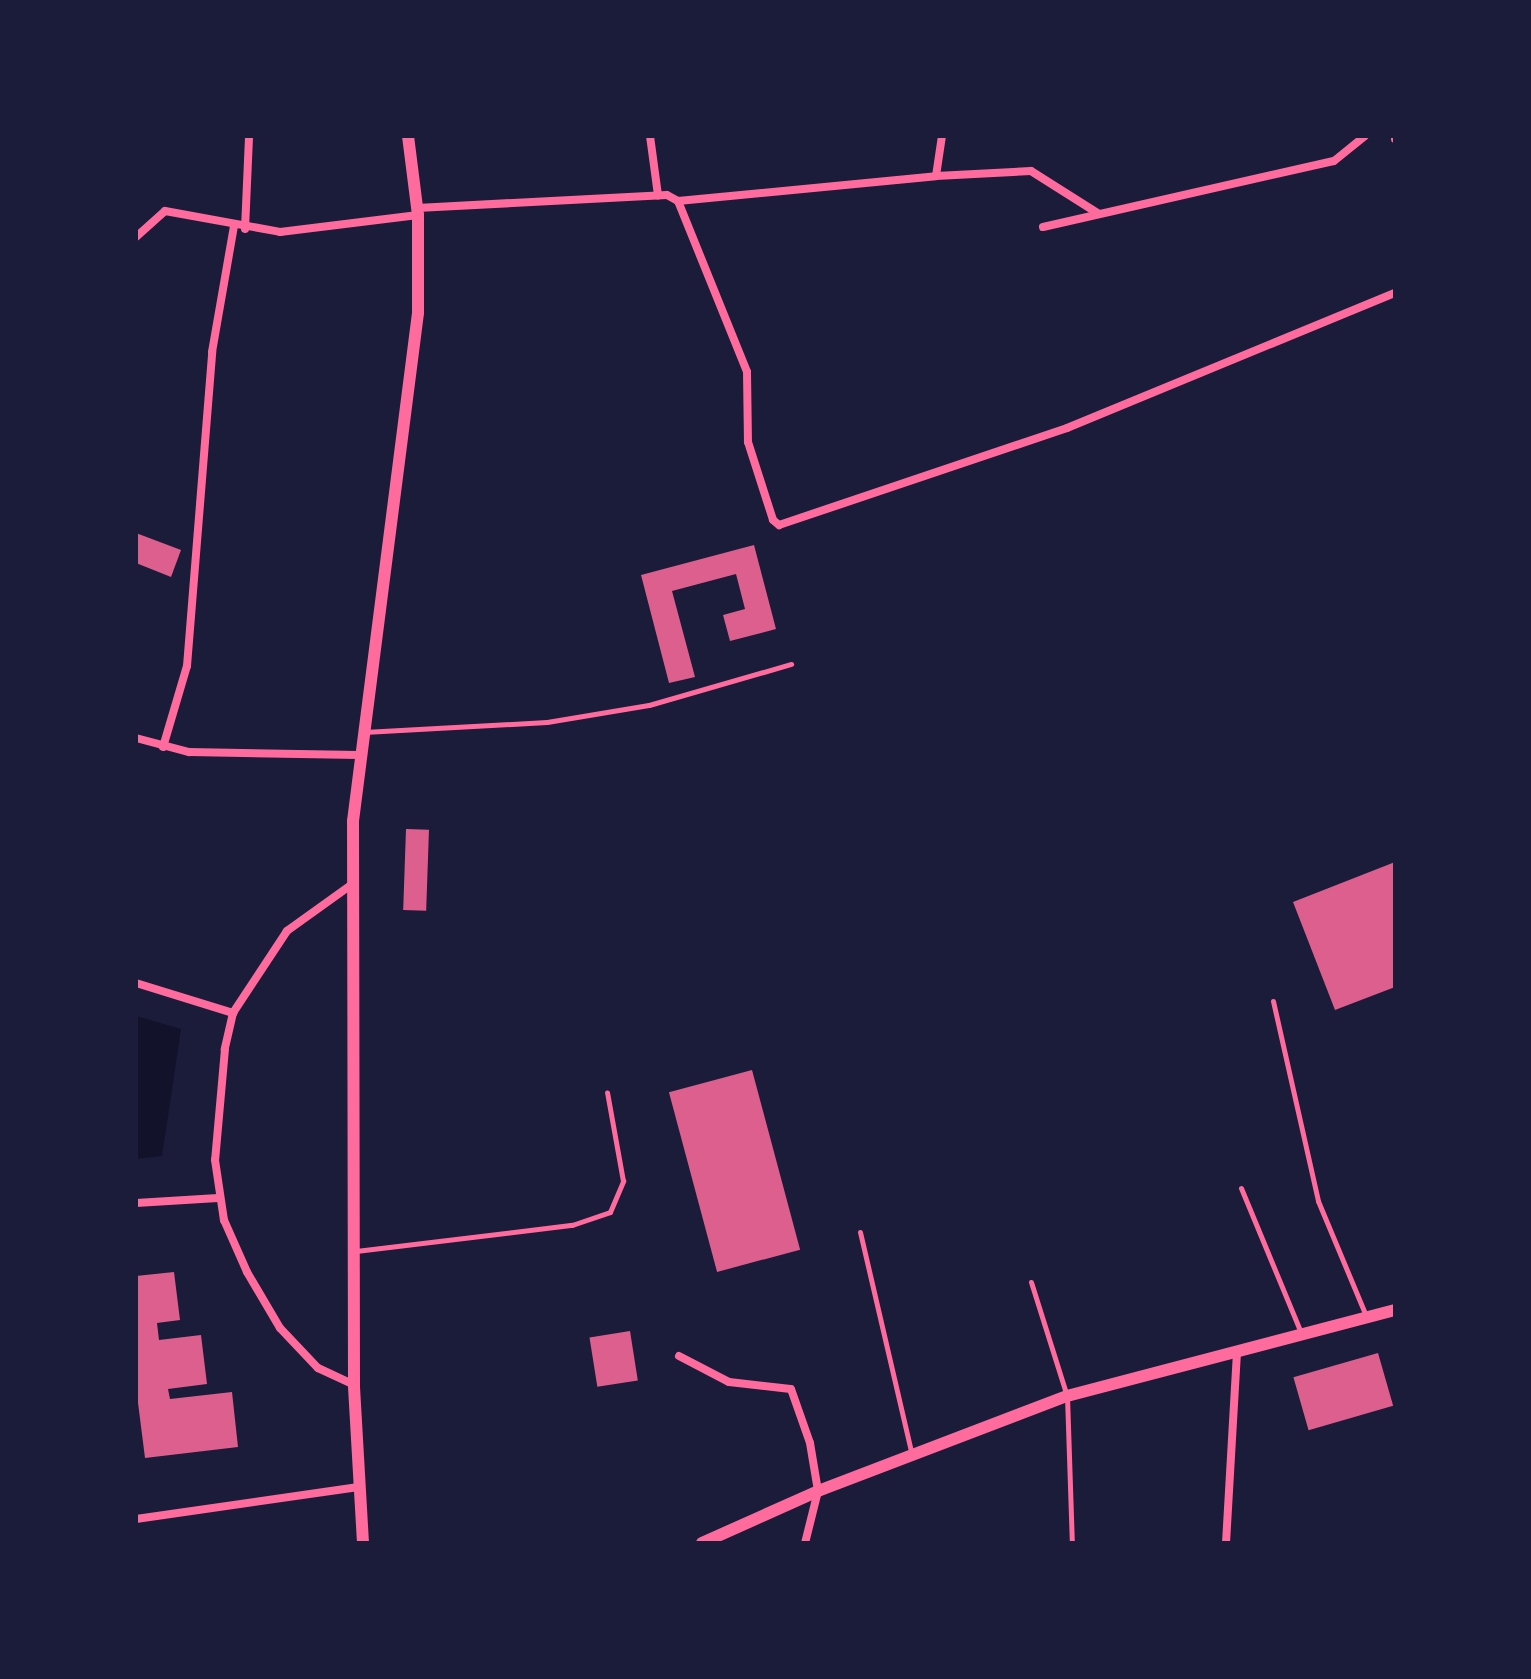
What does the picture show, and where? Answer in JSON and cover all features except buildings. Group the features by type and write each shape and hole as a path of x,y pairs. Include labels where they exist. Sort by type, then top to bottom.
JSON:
{"street":[{"path":"245,229 249,136"},
{"path":"363,1543 357,1487 354,1385 356,1251 351,885 361,732 412,381 421,265 408,136"},
{"path":"650,136 658,195"},
{"path":"936,176 942,136"},
{"path":"1043,227 1334,161 1365,136"},
{"path":"136,237 165,211 245,229 280,232 417,212 658,195 678,201 936,176 1031,171 1099,214"},
{"path":"678,201 747,372 748,442 773,520 779,525 1067,428 1395,293"},
{"path":"163,747 187,666 209,381 234,226"},
{"path":"136,738 189,752 359,755"},
{"path":"351,885 287,931 233,1013 225,1049 215,1160 218,1198 247,1272 280,1328 318,1368 354,1385"},
{"path":"136,983 233,1013"},
{"path":"136,1203 218,1198"},
{"path":"702,1543 818,1491 1067,1396 1303,1338 1395,1310"},
{"path":"1226,1543 1237,1352"},
{"path":"679,1356 729,1382 791,1389 810,1443 818,1491 805,1543"},
{"path":"136,1519 357,1487"}],"lane":[{"path":"361,732 547,722 649,705 791,664"},
{"path":"1273,1001 1318,1201 1367,1319"},
{"path":"356,1251 572,1225 610,1212 623,1181 607,1092"},
{"path":"1241,1188 1303,1338"},
{"path":"860,1232 912,1457"},
{"path":"1031,1282 1067,1396 1072,1543"}],"shaded area":[{"path":"136,1016 181,1029 162,1156 136,1159"}]}
